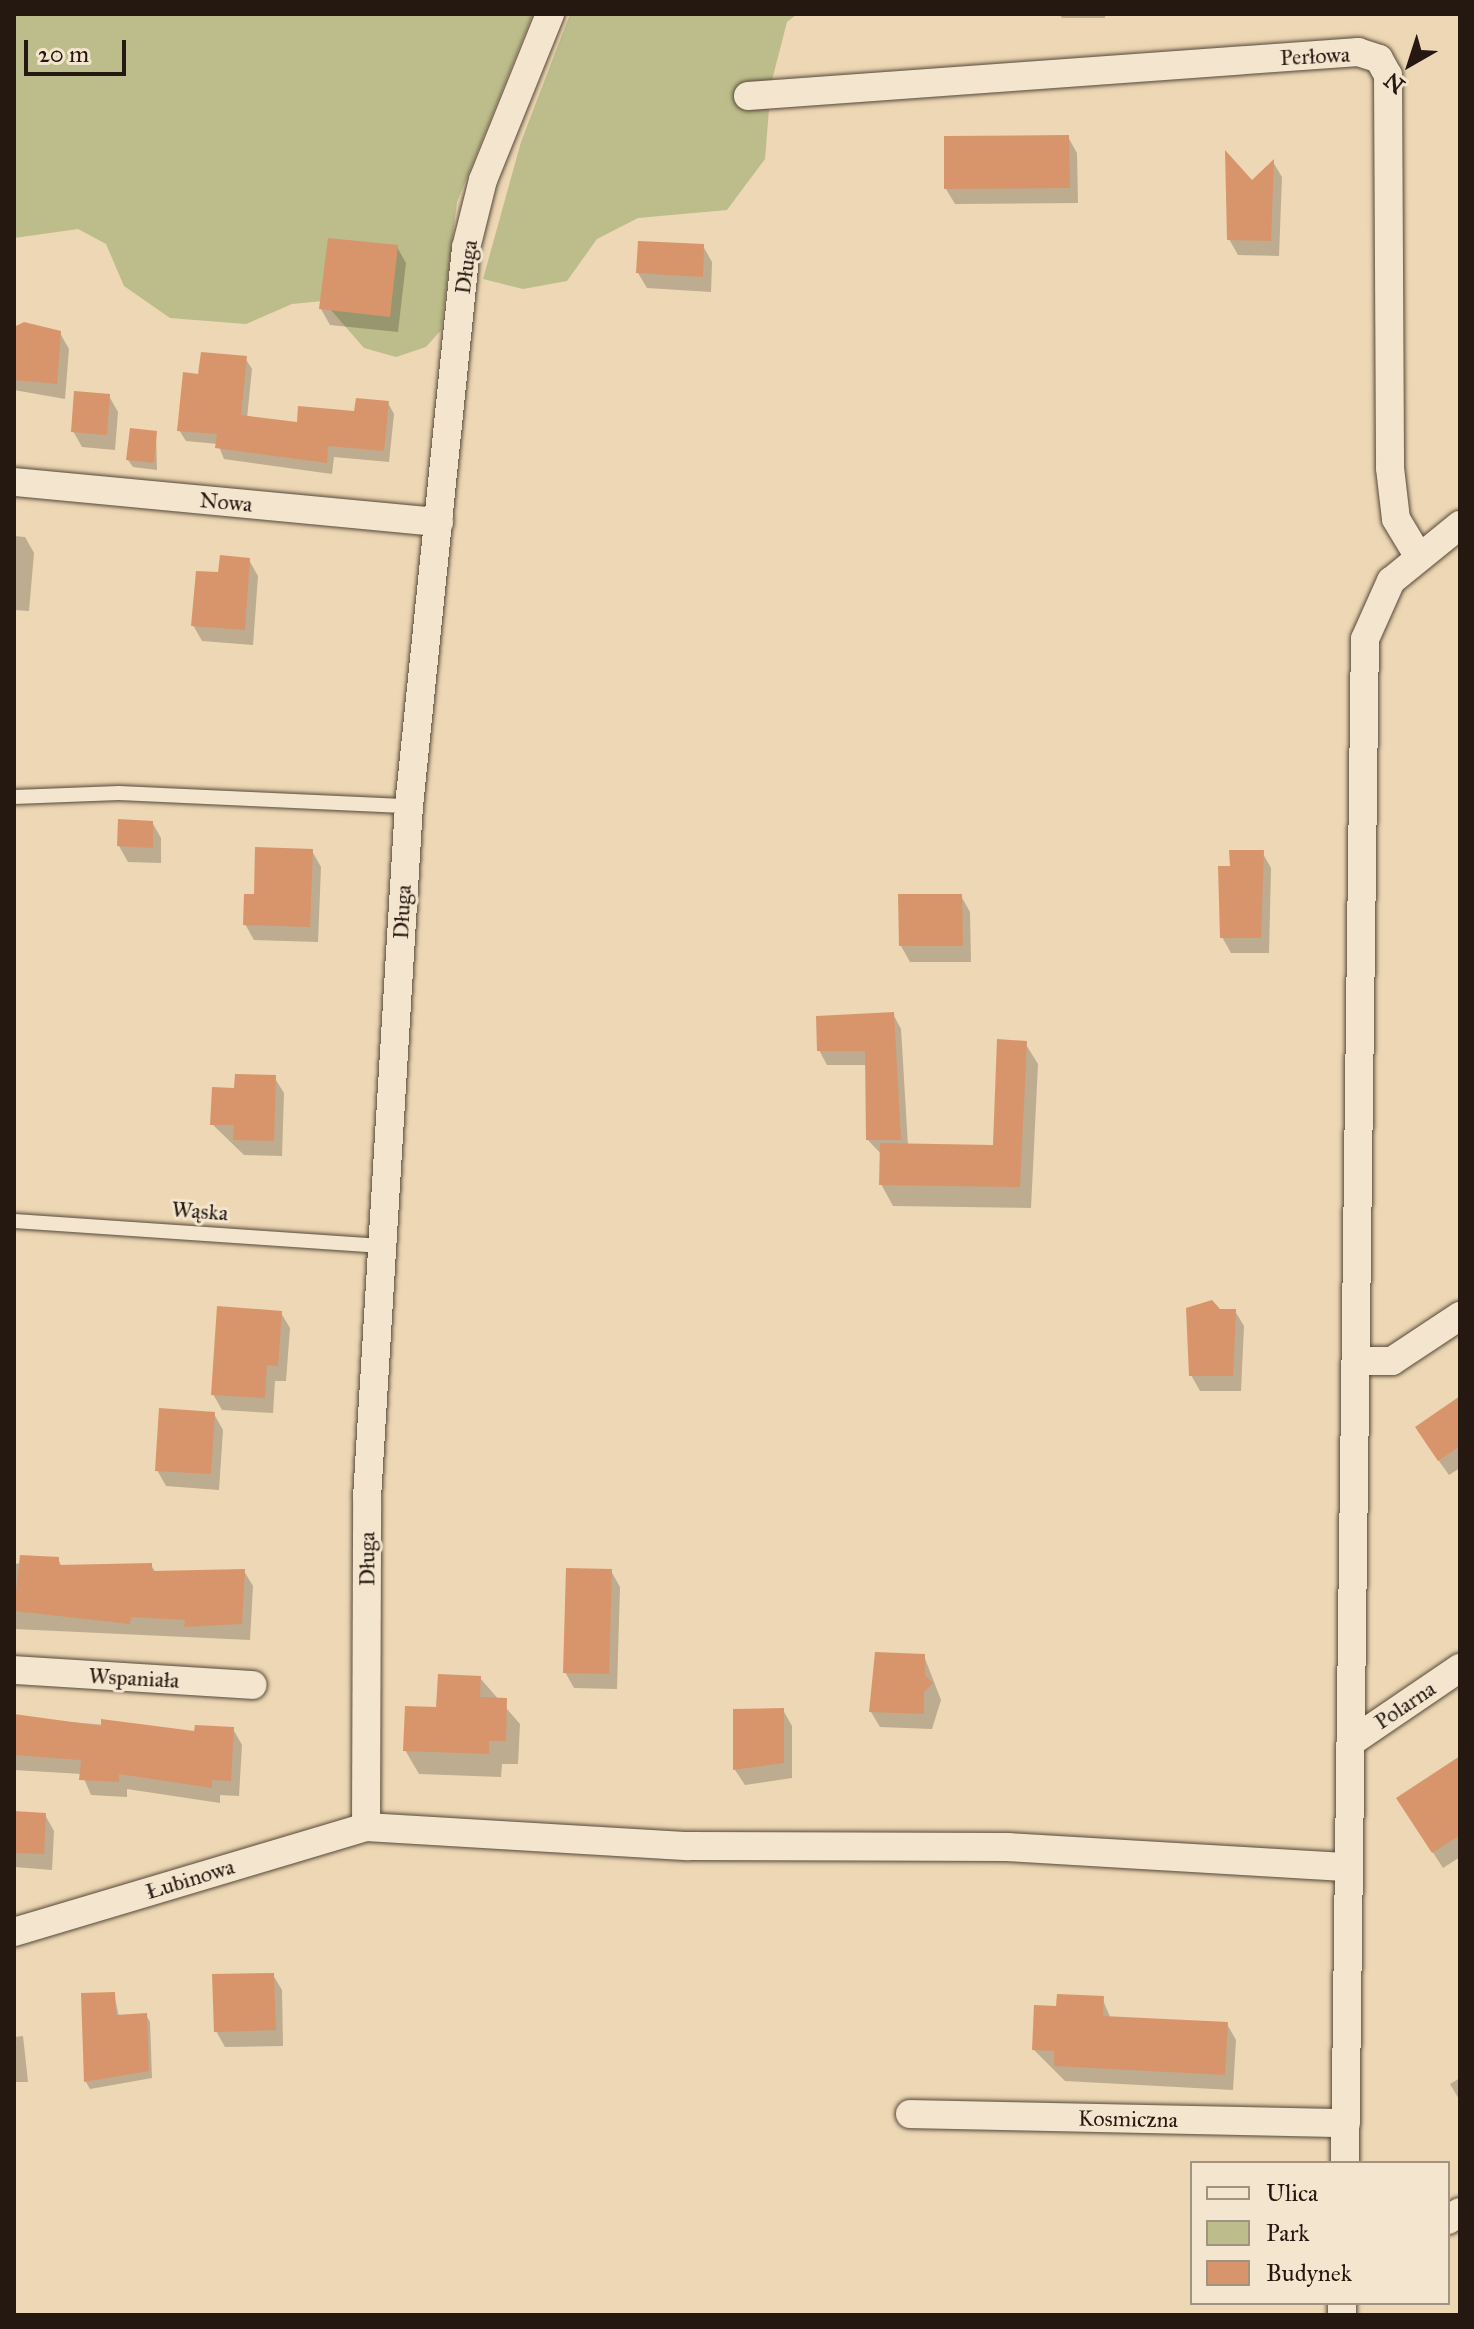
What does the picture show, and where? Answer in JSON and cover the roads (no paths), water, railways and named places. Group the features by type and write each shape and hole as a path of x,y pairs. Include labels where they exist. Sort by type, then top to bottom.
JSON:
{"street":[{"name":"Długa","path":"366,1827 367,1498 409,806 466,248 483,180 550,14"},
{"name":"Perłowa","path":"748,96 1358,52 1379,59 1388,75 1390,468 1396,519 1417,554"},
{"name":"Nowa","path":"14,482 439,522"},
{"path":"1345,2161 1347,1867 1360,1361 1365,639 1376,605 1417,554 1460,525"},
{"path":"1360,1361 1392,1361 1460,1316"},
{"name":"Polarna","path":"1351,1742 1460,1668"},
{"name":"Wspaniała","path":"14,1670 253,1685"},
{"name":"Łubinowa","path":"14,1932 366,1827 688,1846 1008,1847 1347,1867"},
{"name":"Kosmiczna","path":"910,2114 1346,2123"}],"lane":[{"path":"14,797 119,793 409,806"},
{"name":"Wąska","path":"14,1221 382,1246"}]}
